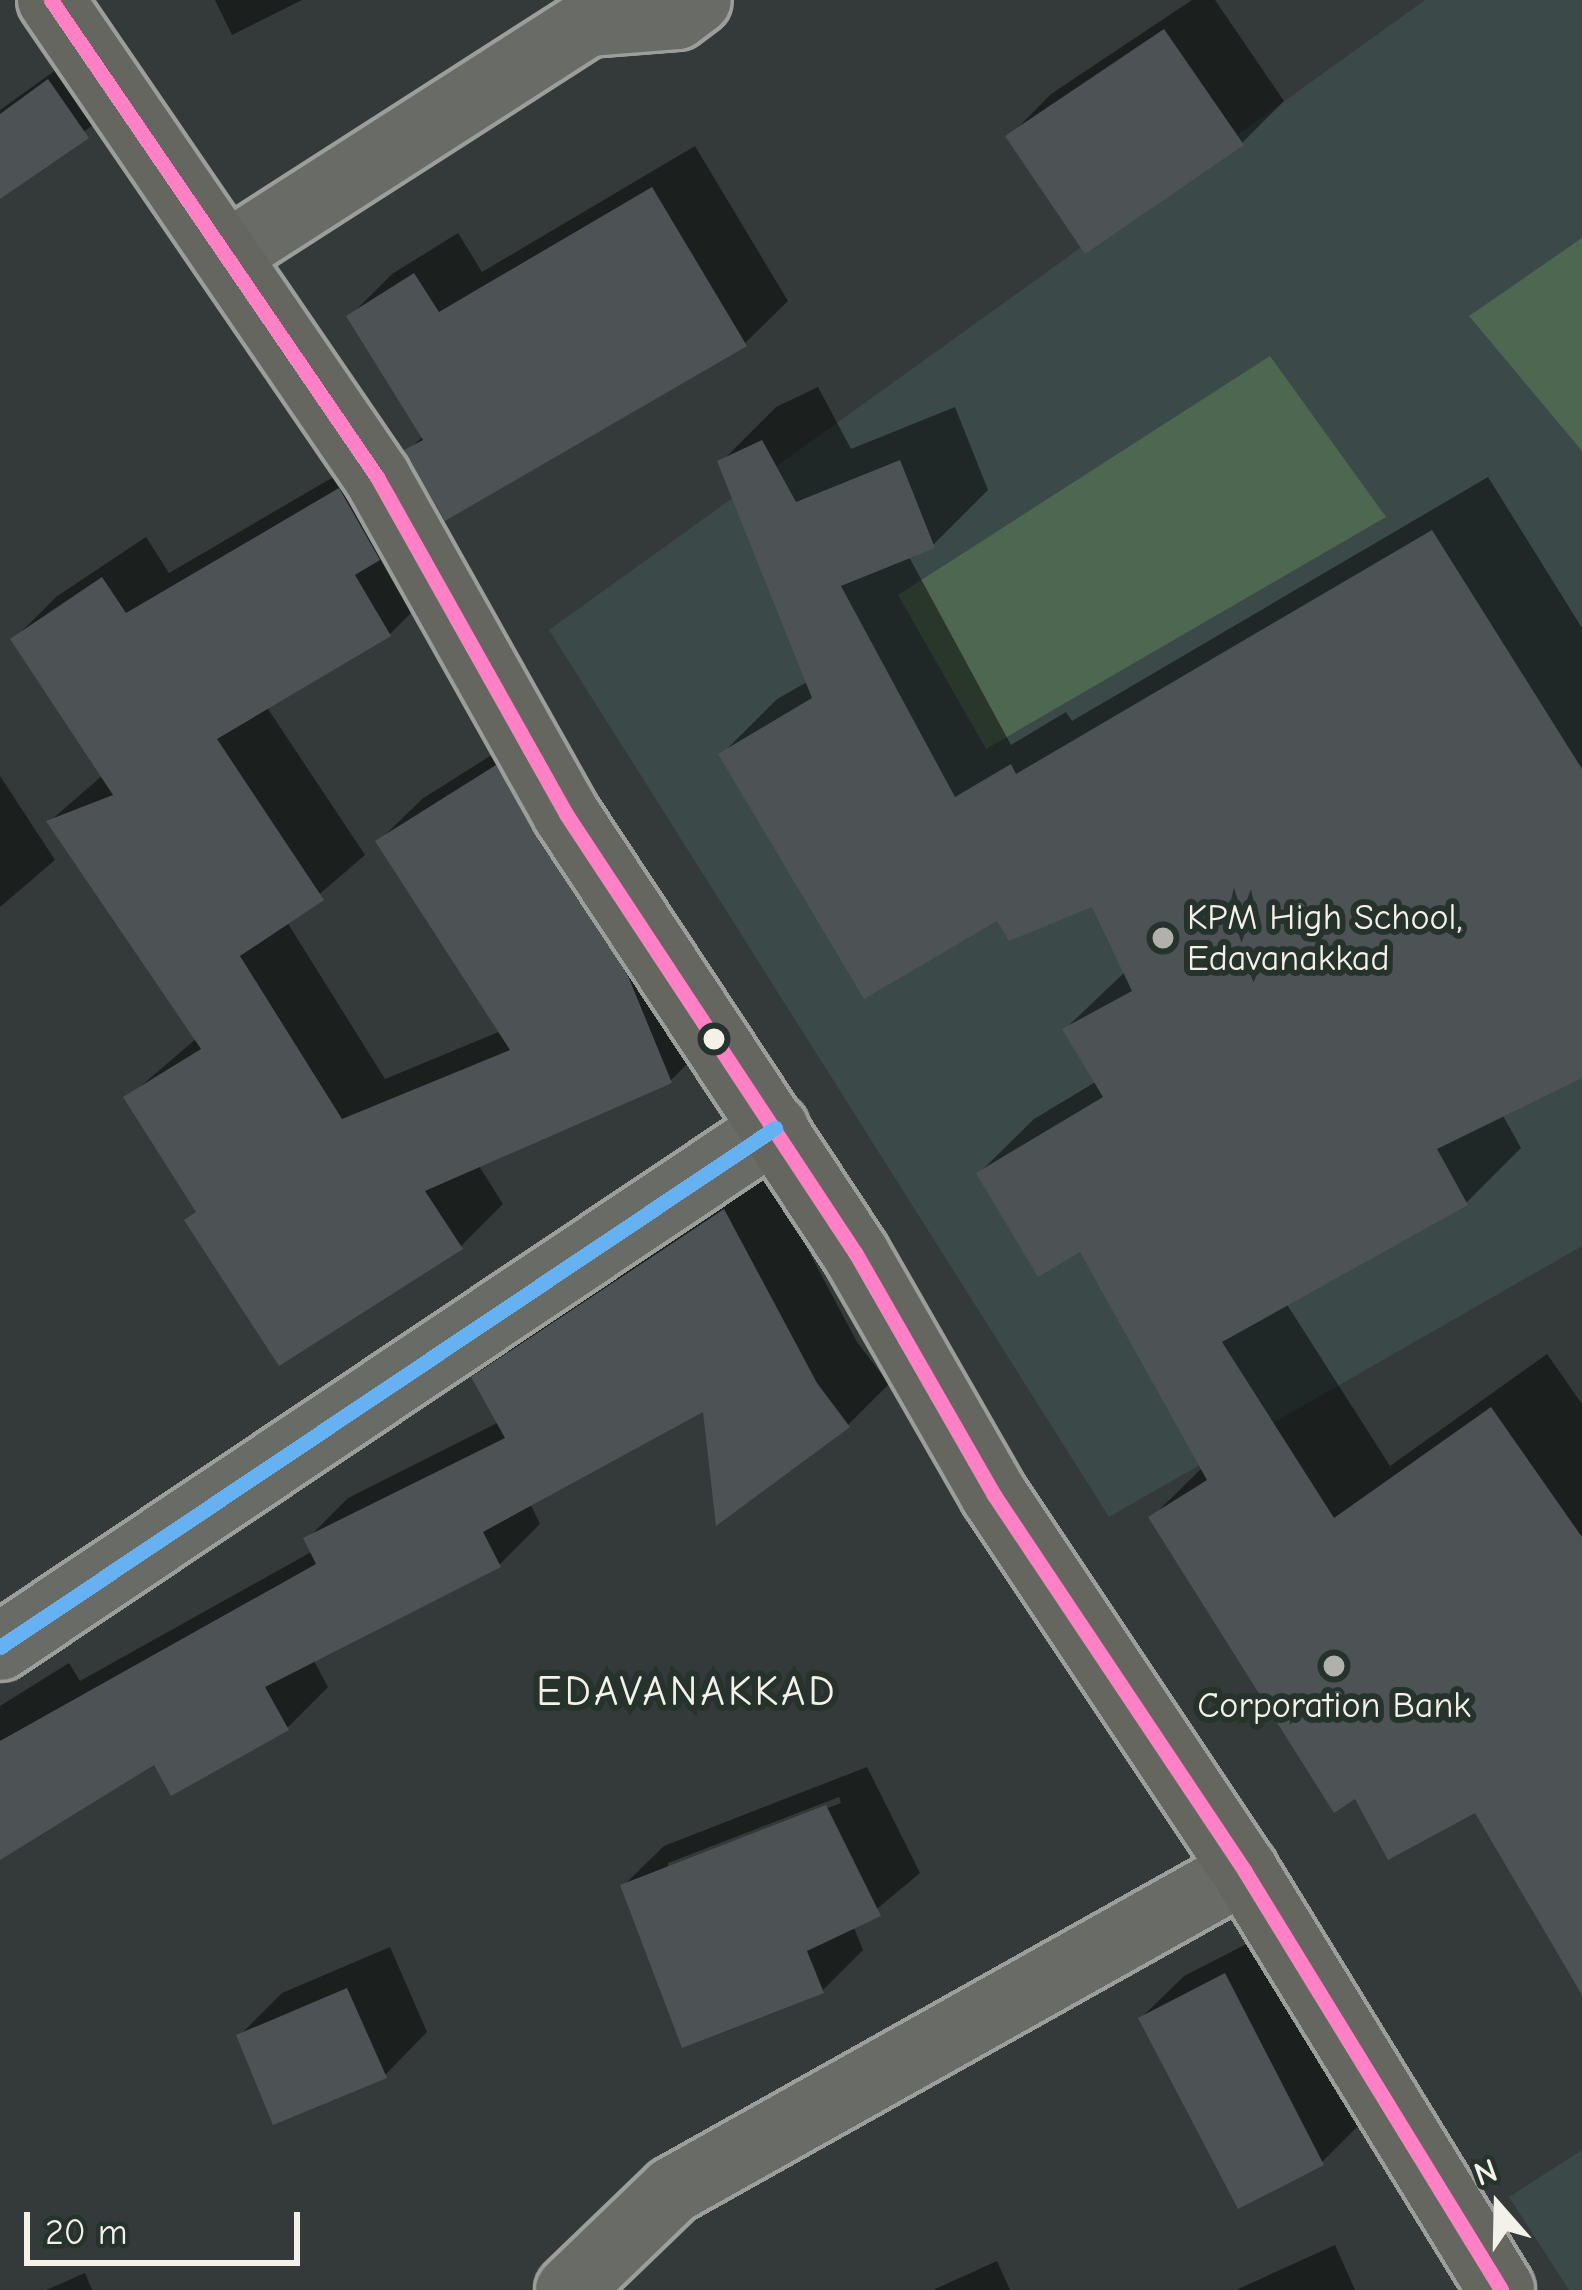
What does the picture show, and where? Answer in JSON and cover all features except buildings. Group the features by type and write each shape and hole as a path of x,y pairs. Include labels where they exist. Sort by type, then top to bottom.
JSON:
{"main road":[{"path":"51,0 230,252 377,477 566,814 776,1129 994,1495 1244,1870 1501,2290"}],"street":[{"path":"230,252 588,23 677,16 698,0"},
{"path":"0,1647 776,1129"},
{"path":"569,2290 673,2190 1244,1870"}],"shaded area":[{"name":"KPM High School, Edavanakkad","path":"1425,0 1582,0 1582,1246 1109,1517 549,630"},
{"path":"1582,2150 1582,2290 1569,2290 1509,2197"}],"green space":[{"path":"1582,238 1582,451 1469,316"},
{"path":"1270,356 1386,517 986,749 898,595"}],"transit line":[{"path":"51,0 377,477 566,814 856,1254 994,1495 1244,1870 1501,2290"},
{"path":"0,1647 775,1128"}],"place":[{"name":"KPM High School, Edavanakkad","path":"1163,938"},
{"name":"Corporation Bank","path":"1334,1666"}],"district":[{"name":"EDAVANAKKAD","path":"687,1692"}]}
